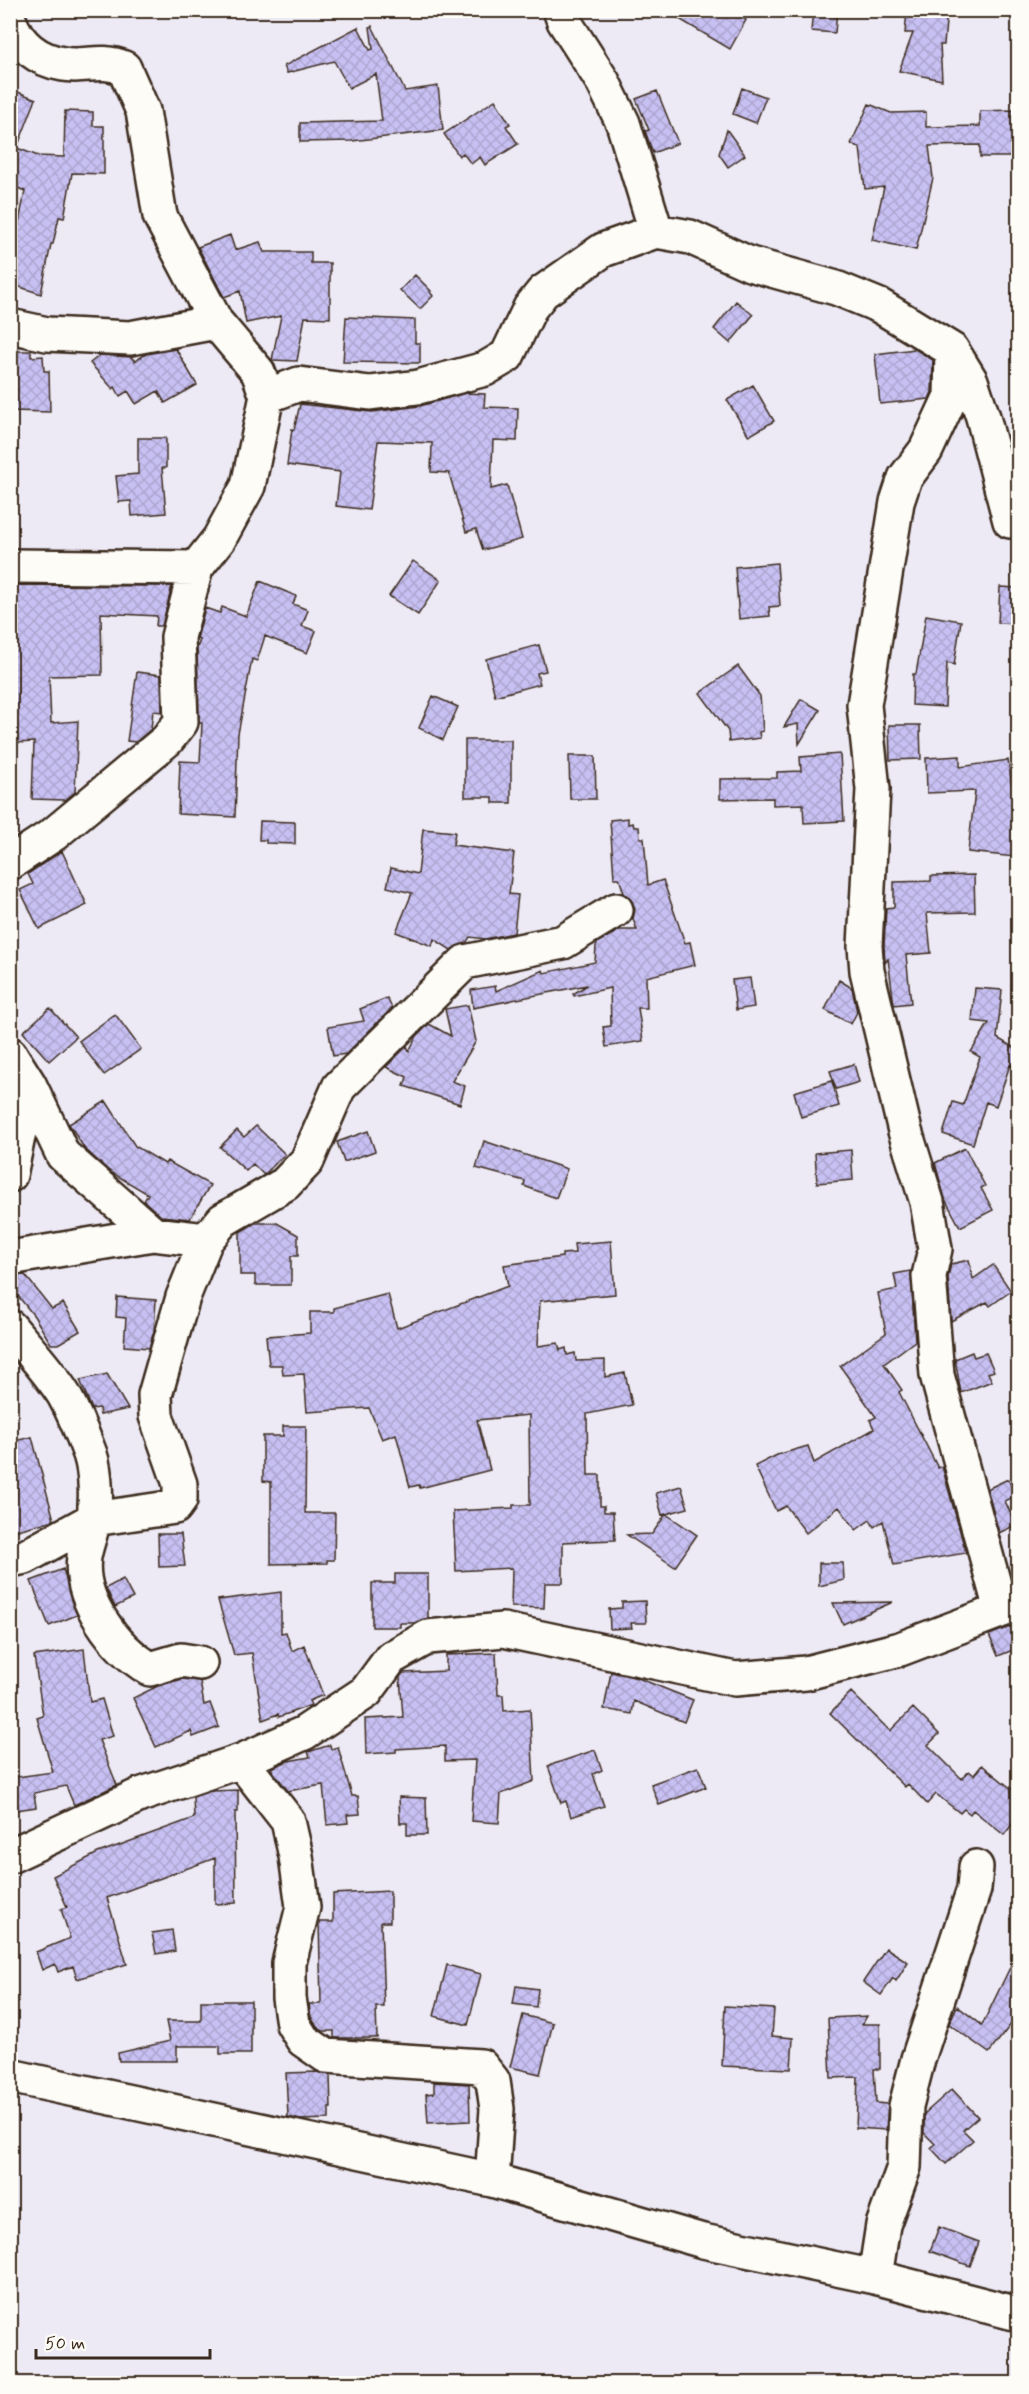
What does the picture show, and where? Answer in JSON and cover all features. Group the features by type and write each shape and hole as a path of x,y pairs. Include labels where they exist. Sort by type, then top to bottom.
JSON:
{"street":[{"path":"560,10 564,21 603,82 623,123 656,231"},
{"path":"10,22 16,36 30,52 63,64 110,62 124,68 143,111 159,216 216,322 258,372 267,396 248,486 219,539 196,568 178,637 181,722 167,740 54,834 10,863"},
{"path":"267,396 299,384 369,393 418,387 485,369 507,356 530,308 543,292 603,250 656,231 690,237 750,264 847,293 880,306 952,350 971,381 983,417 1010,521"},
{"path":"10,326 47,334 130,338 216,322"},
{"path":"10,1856 140,1795 242,1761 304,1733 366,1692 392,1659 428,1636 503,1630 735,1679 806,1673 890,1652 1010,1607 937,1375 929,1276 934,1250 927,1202 904,1131 867,971 865,946 873,789 864,705 897,502 905,478 926,450 951,396 952,350"},
{"path":"10,567 196,568"},
{"path":"10,1560 25,1557 94,1519 175,1507 180,1500 180,1484 156,1416 155,1395 183,1297 206,1240 223,1220 285,1184 307,1161 339,1087 465,962 563,942 616,910"},
{"path":"10,1054 29,1084 63,1155 153,1234"},
{"path":"10,1175 29,1084"},
{"path":"10,1258 153,1234 206,1240"},
{"path":"10,1327 63,1395 90,1455 94,1487 94,1519 84,1557 83,1575 95,1611 115,1643 131,1659 150,1669 181,1660 200,1663"},
{"path":"242,1761 288,1821 296,1856 303,1907 289,1963 289,1998 293,2024 303,2040 326,2056 481,2066 493,2081 497,2109 492,2180"},
{"path":"874,2277 883,2225 904,2167 906,2106 918,2059 974,1889 976,1867"},
{"path":"10,2076 492,2180 703,2241 874,2277 1018,2314"}],"building":[{"path":"664,10 729,10 746,20 730,49"},
{"path":"813,10 837,10 835,33 811,31"},
{"path":"907,10 947,10 944,45 940,45 942,80 899,71 913,33 905,33"},
{"path":"372,26 405,91 438,86 443,130 352,141 300,142 300,123 382,121 376,74 349,88 334,61 287,73 284,66 358,27 370,50 373,49 370,27"},
{"path":"742,88 766,97 756,123 733,114"},
{"path":"10,89 36,99 17,148 38,156 64,157 65,111 93,112 93,126 104,126 104,174 72,173 64,218 59,217 41,294 14,285 18,270 10,269 25,191 10,185"},
{"path":"657,91 678,143 653,153 645,131 649,130 636,99"},
{"path":"495,100 510,124 506,126 518,144 485,165 480,157 471,164 463,153 459,156 444,134"},
{"path":"869,104 891,113 926,112 926,127 980,126 980,111 1013,110 1014,157 980,157 980,145 929,146 933,178 916,250 872,240 884,187 865,189 860,148 851,144"},
{"path":"727,130 745,155 728,167 719,154"},
{"path":"230,235 235,250 260,242 264,252 311,252 311,263 330,263 330,318 305,317 297,361 272,360 281,316 246,323 240,291 224,297 198,247"},
{"path":"415,275 433,296 420,309 400,290"},
{"path":"736,301 753,315 730,343 714,329"},
{"path":"346,317 415,320 415,343 420,343 420,363 343,362"},
{"path":"176,349 197,385 165,403 158,391 136,404 128,391 120,396 115,387 113,389 90,363 100,355 131,357 135,361 146,354"},
{"path":"915,349 933,360 932,392 929,399 880,404 875,354"},
{"path":"10,351 31,351 31,357 43,356 44,371 49,371 50,412 10,411"},
{"path":"753,385 774,421 749,436 727,400"},
{"path":"466,393 485,394 484,407 518,408 517,441 493,440 491,489 507,485 522,539 483,550 476,529 466,532 449,473 431,472 432,443 378,441 369,510 336,506 340,472 287,465 292,429 294,430 300,404 372,412 420,406"},
{"path":"138,438 166,438 166,468 162,468 166,513 132,516 131,501 119,502 116,476 138,474"},
{"path":"413,561 441,580 418,615 389,596"},
{"path":"777,563 780,606 769,607 770,616 739,619 735,567"},
{"path":"260,581 296,596 293,604 308,610 302,626 316,631 307,653 265,636 257,661 252,659 238,734 235,817 178,814 180,761 200,762 202,723 199,723 197,648 200,640 197,639 205,608 220,613 222,607 246,616"},
{"path":"10,585 172,586 162,626 156,626 157,616 101,613 102,675 49,676 51,723 78,721 75,792 65,800 32,799 34,742 15,743 10,677"},
{"path":"1000,587 1018,588 1018,624 998,623"},
{"path":"926,615 961,621 954,665 947,663 945,707 912,705 913,674 916,674"},
{"path":"539,645 546,671 537,673 540,684 495,696 486,659"},
{"path":"738,666 760,696 763,731 759,732 760,738 729,742 728,731 700,693"},
{"path":"137,672 161,675 162,712 153,711 151,729 136,742 127,741"},
{"path":"433,696 458,707 443,740 419,728"},
{"path":"801,699 820,710 799,744 798,724 784,727"},
{"path":"889,725 920,725 921,759 890,760"},
{"path":"465,740 511,740 511,803 493,803 493,797 465,797"},
{"path":"840,754 844,821 804,823 803,804 773,805 773,798 720,799 720,779 777,778 777,772 801,771 800,757"},
{"path":"569,756 595,756 596,799 570,799"},
{"path":"960,756 960,767 1008,760 1018,825 1015,857 968,852 975,791 927,793 926,758"},
{"path":"628,818 628,824 633,823 634,827 639,827 640,838 644,838 648,885 663,880 685,943 690,942 695,965 646,977 647,1008 638,1008 643,1041 606,1047 603,1027 611,1026 610,988 574,996 573,994 587,985 473,1008 471,990 495,986 496,991 543,970 544,973 595,962 598,942 620,930 637,930 633,919 635,909 632,901 624,893 619,878 614,878 610,820"},
{"path":"260,821 295,822 295,844 266,843 266,840 259,840"},
{"path":"423,829 455,832 453,845 514,853 509,894 518,895 514,933 485,939 470,937 466,943 451,950 434,939 432,946 396,932 412,893 387,887 391,868 418,874"},
{"path":"62,851 87,905 39,929 20,890 33,884 28,874"},
{"path":"974,875 975,912 927,913 931,953 906,955 911,1003 894,1005 888,959 885,963 884,946 886,908 894,907 894,882 931,881 931,876"},
{"path":"750,978 754,1007 736,1010 732,980"},
{"path":"839,980 852,988 857,1012 851,1024 825,1010"},
{"path":"975,988 1002,990 997,1038 1018,1050 1018,1070 1010,1065 996,1106 986,1102 973,1144 943,1134 953,1102 963,1105 980,1057 971,1052 989,1023 972,1021"},
{"path":"387,998 392,1008 346,1054 333,1056 328,1027 364,1021 360,1009"},
{"path":"468,1005 476,1041 452,1081 465,1086 460,1104 404,1086 407,1077 386,1067 407,1046 409,1051 417,1036 429,1024 451,1036 445,1009"},
{"path":"50,1008 76,1037 49,1061 23,1032"},
{"path":"115,1014 141,1049 104,1075 79,1041"},
{"path":"854,1064 859,1082 836,1089 830,1071"},
{"path":"832,1081 839,1106 801,1117 794,1092"},
{"path":"106,1101 135,1146 165,1164 167,1161 210,1185 190,1219 161,1216 144,1201 148,1194 109,1171 84,1148 69,1124"},
{"path":"256,1126 285,1154 264,1175 253,1164 246,1171 220,1147 237,1130 244,1137"},
{"path":"368,1131 375,1151 344,1162 337,1142"},
{"path":"484,1141 567,1169 556,1198 524,1186 525,1181 476,1168"},
{"path":"965,1148 985,1186 981,1188 993,1210 960,1227 945,1199 935,1163"},
{"path":"851,1150 853,1180 817,1183 815,1153"},
{"path":"255,1223 277,1223 298,1235 298,1256 291,1256 291,1285 255,1285 255,1275 240,1275 240,1232"},
{"path":"611,1241 615,1294 540,1301 538,1346 558,1343 560,1350 566,1348 567,1355 575,1353 576,1361 605,1360 605,1377 625,1373 632,1405 587,1414 588,1475 600,1475 600,1506 604,1506 604,1512 613,1512 615,1540 563,1542 563,1583 545,1583 544,1608 511,1607 512,1568 456,1571 453,1511 530,1505 529,1415 477,1420 490,1470 420,1488 419,1485 410,1487 396,1434 382,1439 369,1408 307,1412 304,1374 283,1375 282,1365 269,1365 266,1336 310,1333 310,1312 334,1312 334,1308 388,1294 397,1328 508,1286 504,1265 562,1257 562,1254 575,1253 574,1244"},
{"path":"969,1260 973,1279 993,1265 1011,1291 990,1306 987,1302 951,1321 948,1277 951,1264"},
{"path":"911,1271 915,1341 884,1364 902,1390 899,1392 938,1468 942,1466 966,1553 894,1565 883,1521 874,1527 870,1520 856,1530 839,1507 806,1533 786,1506 776,1511 755,1466 777,1455 808,1446 814,1463 874,1429 870,1420 876,1417 840,1366 886,1333 878,1293 897,1289 894,1274"},
{"path":"25,1275 52,1309 63,1303 80,1331 58,1344 51,1344 34,1316 10,1286 10,1276"},
{"path":"117,1297 156,1300 154,1331 149,1348 124,1346 126,1318 116,1317"},
{"path":"972,1352 974,1357 986,1353 994,1371 988,1373 992,1381 961,1393 955,1359"},
{"path":"107,1374 128,1409 100,1415 99,1408 92,1409 80,1380"},
{"path":"283,1426 306,1426 305,1513 335,1513 334,1560 327,1560 327,1563 271,1564 271,1482 263,1481 263,1436 283,1436"},
{"path":"32,1437 54,1520 14,1531 10,1519 10,1442"},
{"path":"1008,1479 1016,1496 1005,1501 1016,1525 999,1533 987,1489"},
{"path":"681,1486 688,1508 662,1515 656,1493"},
{"path":"666,1514 697,1535 675,1567 627,1535 652,1534"},
{"path":"158,1534 181,1534 185,1566 159,1567"},
{"path":"819,1563 843,1563 844,1580 819,1586"},
{"path":"63,1569 77,1615 49,1626 31,1581"},
{"path":"395,1574 428,1574 428,1618 415,1623 400,1623 400,1627 372,1627 372,1583 395,1583"},
{"path":"123,1579 133,1598 115,1607 106,1588"},
{"path":"281,1592 281,1633 286,1632 292,1651 304,1645 323,1695 309,1701 311,1705 279,1717 278,1714 263,1720 252,1653 234,1655 218,1600"},
{"path":"645,1601 646,1623 631,1623 632,1628 610,1629 609,1609 622,1608 622,1602"},
{"path":"893,1602 843,1624 833,1603"},
{"path":"1018,1624 1018,1648 998,1656 989,1635"},
{"path":"84,1649 90,1702 102,1699 113,1736 99,1740 117,1785 74,1805 66,1786 34,1793 36,1807 10,1811 10,1778 53,1772 37,1718 43,1716 34,1656"},
{"path":"496,1653 498,1695 503,1695 504,1711 530,1709 534,1781 501,1794 499,1823 471,1821 475,1760 445,1761 445,1746 396,1749 396,1752 366,1754 365,1719 403,1717 400,1677 403,1673 446,1671 446,1655"},
{"path":"611,1672 638,1678 693,1700 684,1722 634,1701 632,1714 604,1709"},
{"path":"182,1679 200,1681 204,1705 210,1703 219,1727 193,1737 191,1731 156,1747 133,1698 158,1686"},
{"path":"851,1692 890,1731 913,1708 939,1734 928,1745 962,1779 969,1771 974,1775 982,1765 1018,1794 1018,1817 1004,1835 973,1810 970,1814 964,1809 960,1813 936,1794 927,1804 908,1784 905,1787 830,1713"},
{"path":"330,1745 331,1749 338,1747 352,1796 358,1796 360,1814 347,1815 348,1823 327,1825 323,1785 288,1791 271,1768 288,1761 310,1757 308,1752"},
{"path":"595,1750 602,1770 593,1774 604,1806 571,1817 566,1801 561,1803 548,1766"},
{"path":"698,1767 706,1787 659,1805 651,1784"},
{"path":"238,1790 238,1812 235,1812 236,1903 215,1904 215,1858 107,1898 127,1964 77,1979 73,1966 58,1972 55,1964 42,1970 36,1952 70,1938 61,1909 67,1907 53,1876 98,1853 194,1818 193,1797 211,1791"},
{"path":"399,1797 426,1798 427,1835 407,1835 407,1823 400,1823"},
{"path":"390,1891 390,1922 381,1922 384,2007 376,2007 377,2038 334,2038 334,2031 323,2031 317,2027 311,2017 309,2004 321,2004 319,1922 333,1922 333,1894"},
{"path":"172,1930 175,1951 156,1954 152,1933"},
{"path":"886,1948 908,1962 896,1981 893,1978 881,1995 863,1982"},
{"path":"1018,1951 1018,2015 989,2053 949,2024 957,2006 982,2025"},
{"path":"447,1965 481,1974 468,2025 434,2016"},
{"path":"516,1986 538,1989 536,2007 513,2004"},
{"path":"201,2001 251,2001 251,2054 220,2054 220,2046 177,2046 177,2061 119,2061 118,2053 170,2041 166,2021 201,2021"},
{"path":"725,2006 774,2009 772,2036 793,2038 791,2069 722,2066"},
{"path":"523,2015 553,2023 540,2074 510,2067"},
{"path":"867,2016 862,2024 880,2024 880,2069 874,2069 876,2103 888,2104 886,2130 856,2128 858,2077 831,2078 828,2018"},
{"path":"317,2072 330,2075 329,2119 300,2120 288,2117 286,2073"},
{"path":"434,2082 469,2084 470,2121 428,2123 426,2094 434,2093"},
{"path":"952,2089 978,2117 963,2130 973,2140 946,2164 931,2148 935,2144 924,2133 924,2114"},
{"path":"939,2227 979,2242 970,2266 930,2251"}]}
